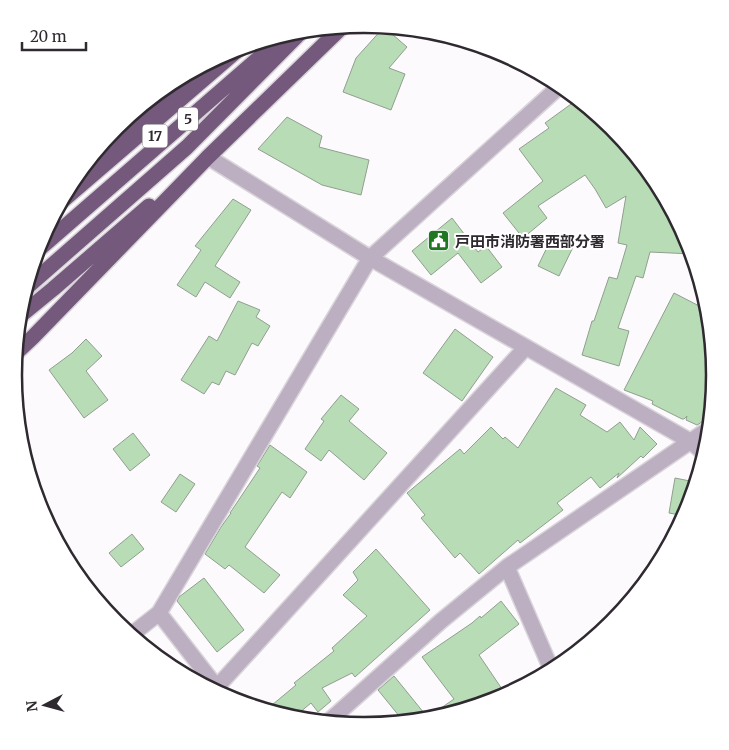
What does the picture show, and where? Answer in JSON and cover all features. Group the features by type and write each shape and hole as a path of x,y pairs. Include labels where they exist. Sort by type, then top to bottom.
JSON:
{"highway":[{"path":"24,345 208,157 333,35"},
{"path":"36,279 187,147 292,41"},
{"name":"5","path":"52,238 273,46"},
{"name":"17","path":"61,218 250,53"},
{"name":"17","path":"79,186 220,65"},
{"name":"5","path":"118,139 162,99"},
{"path":"29,309 208,157"}],"street":[{"path":"137,630 159,613 370,258 555,91"},
{"path":"208,157 370,258 690,441 699,448"},
{"path":"224,687 526,347"},
{"path":"335,715 441,621 507,567 702,433"},
{"path":"507,567 548,663"},
{"path":"159,613 213,682"}],"building":[{"path":"378,34 393,35 407,47 389,68 405,74 391,110 343,92 356,58"},
{"path":"572,103 606,133 649,185 661,204 684,254 650,252 643,278 636,276 618,328 629,331 619,366 582,355 592,321 594,321 609,277 617,279 627,245 618,243 626,196 606,208 585,175 538,206 547,218 523,238 503,213 543,181 519,149 549,128 545,123"},
{"path":"287,117 322,136 319,147 369,160 361,195 322,185 258,149"},
{"path":"233,199 251,210 215,266 240,282 230,298 205,282 196,297 177,285 201,250 195,246"},
{"path":"452,218 478,252 486,246 502,267 481,283 458,253 431,275 412,251"},
{"path":"554,233 575,243 559,276 538,266"},
{"path":"674,293 700,306 706,353 706,397 702,422 697,425 686,420 687,416 682,419 652,404 653,401 624,390"},
{"path":"238,301 260,310 256,317 270,326 258,346 252,343 235,375 226,371 219,385 212,382 204,394 181,380 209,336 217,341"},
{"path":"455,329 493,357 462,401 423,373"},
{"path":"86,339 102,356 86,371 108,400 84,418 49,370 72,353"},
{"path":"556,388 586,405 580,415 607,432 620,422 634,440 640,427 657,444 643,458 641,456 617,478 619,473 600,488 591,477 557,503 563,510 520,543 518,540 479,574 460,553 455,558 421,518 425,515 407,493 460,449 464,454 491,427 503,439 505,437 518,448"},
{"path":"341,395 359,409 349,421 387,453 364,480 329,450 321,461 305,449 324,421 321,419"},
{"path":"133,433 150,455 130,471 113,449"},
{"path":"270,445 307,472 290,498 282,492 245,547 280,575 264,593 229,565 225,569 205,554 260,468 257,466"},
{"path":"180,474 195,484 176,512 161,502"},
{"path":"675,478 689,481 676,514 669,513"},
{"path":"132,534 144,549 121,567 109,553"},
{"path":"376,549 430,610 355,677 352,673 322,688 331,701 318,712 311,703 302,711 273,704 296,685 294,683 334,651 332,648 367,616 343,595 358,580 353,572"},
{"path":"204,578 244,630 217,652 177,601 179,597"},
{"path":"501,601 519,624 479,655 501,688 474,699 442,708 454,699 422,657 480,616 481,618"},
{"path":"394,676 423,711 398,715 378,690"}],"place":[{"name":"戸田市消防署西部分署","path":"439,241"}]}
